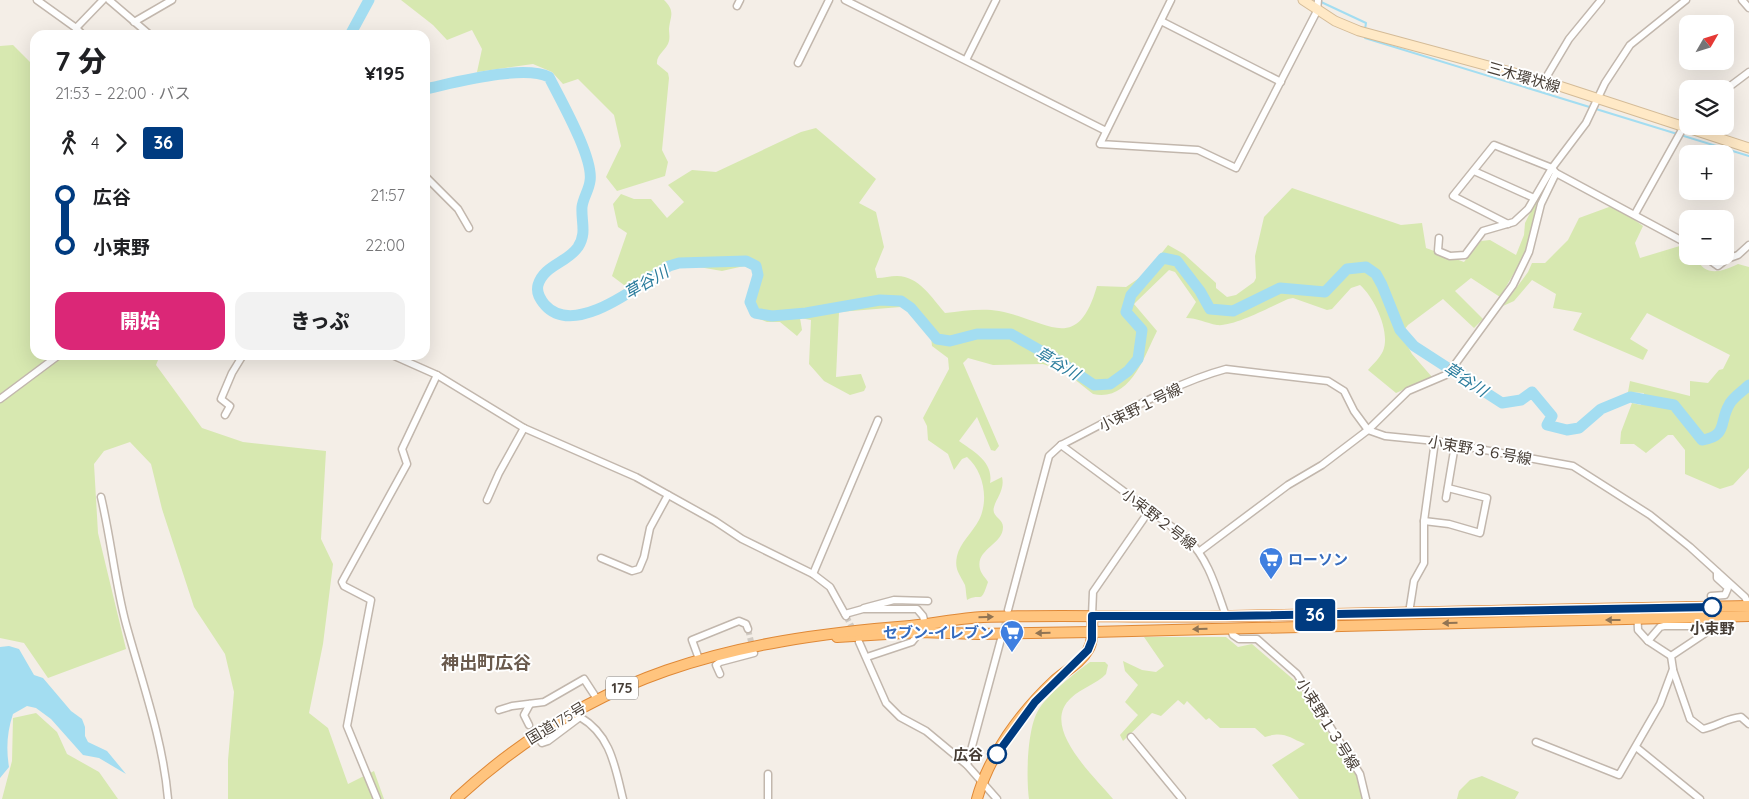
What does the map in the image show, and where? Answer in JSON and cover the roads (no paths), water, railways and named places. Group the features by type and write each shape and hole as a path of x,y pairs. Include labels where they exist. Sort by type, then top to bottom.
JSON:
{"highway":[{"name":"国道175号","path":"456,799 514,750 579,713 597,699 633,683 699,659 766,643 816,637 849,638 923,628 979,617 1226,616 1749,606"},
{"path":"976,799 997,754 1017,723 1055,681 1088,650 1092,632 1092,616"},
{"name":"国道175号","path":"923,628 978,634 1749,616"}],"main road":[{"name":"三木環状線","path":"1303,0 1334,22 1359,31 1544,81 1597,99 1679,120"},
{"name":"三木環状線","path":"1717,135 1749,148"}],"street":[{"path":"37,0 76,28 103,0"},
{"path":"109,0 144,30"},
{"path":"134,22 172,0"},
{"path":"798,63 829,0"},
{"path":"845,0 1106,131"},
{"path":"966,60 996,0"},
{"path":"1171,0 1100,144 1198,150 1236,168 1318,11 1318,0"},
{"path":"1544,81 1570,39 1601,0"},
{"path":"1439,238 1438,251 1450,256 1465,255 1484,231 1514,222 1528,209 1586,123 1605,83 1630,45 1686,0"},
{"path":"1742,0 1749,8"},
{"path":"1161,21 1281,82"},
{"path":"1734,83 1749,72"},
{"path":"1635,214 1679,133"},
{"path":"1508,224 1453,196 1494,145 1554,170 1679,239"},
{"path":"1200,551 1288,485 1322,465 1368,430 1408,391 1448,374 1513,285 1529,252 1541,204 1554,170"},
{"path":"1474,171 1534,198"},
{"path":"430,181 458,209 469,228"},
{"path":"1734,256 1749,245"},
{"path":"0,399 52,360"},
{"path":"225,415 230,406 221,400 241,360"},
{"path":"403,360 437,375 524,428 610,465 668,495 742,539 813,574 830,587 846,615 863,609 868,605 894,600 928,601"},
{"name":"小束野１号線","path":"1008,610 1049,456 1061,445 1210,373 1226,369 1328,381 1344,391 1354,411 1368,430"},
{"path":"377,799 347,726 371,600 344,586 342,582 407,464 402,449 437,375"},
{"path":"813,574 878,420"},
{"path":"487,500 499,473 524,428"},
{"name":"小束野３６号線","path":"1368,430 1385,436 1435,441 1574,466 1650,515 1717,572 1745,598 1749,606"},
{"path":"1409,613 1414,581 1424,563 1424,521 1435,441"},
{"name":"小束野２号線","path":"1061,445 1187,538 1200,551 1213,579 1226,616"},
{"path":"1446,498 1455,445"},
{"path":"1424,521 1449,524 1480,533 1487,498 1448,488"},
{"path":"601,558 632,571 639,569 644,558 650,528 668,495"},
{"path":"100,497 126,622 136,663 147,691 149,711 165,768 168,799"},
{"path":"1092,616 1093,592 1149,511"},
{"path":"1711,596 1725,595 1728,588 1717,578 1717,572"},
{"path":"1637,608 1638,630 1648,641 1671,656 1673,669 1690,719 1695,725 1704,729 1718,726 1731,718 1741,717 1749,724"},
{"path":"863,609 917,609 923,616 923,628 912,642 867,657"},
{"path":"699,659 692,640 739,621 746,624 748,629"},
{"path":"1648,641 1660,627 1664,626 1711,626"},
{"path":"1253,639 1252,632 1256,627"},
{"name":"小束野１３号線","path":"1230,628 1233,635 1239,639 1257,639 1297,674 1360,774 1366,799"},
{"path":"1671,656 1704,634"},
{"path":"967,765 1001,639"},
{"path":"859,642 886,704 900,717 926,731 967,765 997,799"},
{"path":"720,674 716,665 720,662 754,653"},
{"path":"1536,742 1619,776 1660,704 1673,669"},
{"path":"499,710 551,699 584,679 597,699"},
{"path":"529,725 524,715 530,704"},
{"path":"540,740 542,742 548,741 579,713 601,735 613,755 622,799"},
{"path":"1131,737 1182,799"},
{"path":"1636,747 1700,799"},
{"path":"768,774 768,799"}],"water":[{"path":"9,646 19,649 34,675 43,678 71,711 82,719 88,742 107,751 126,774 99,758 83,755 51,719 36,708 27,706 13,714 9,727 9,767 0,778 0,647"}],"waterway":[{"name":"草谷川","path":"353,30 369,0"},
{"path":"1319,1 1366,23 1365,29"},
{"path":"1365,36 1365,38 1749,156"},
{"name":"草谷川","path":"430,88 470,79 506,74 523,73 549,77 582,144 590,171 590,181 582,207 583,232 581,242 568,257 550,268 541,278 538,285 538,293 545,305 558,314 573,316 608,305 669,266 679,263 746,261 756,266 758,275 750,302 755,313 772,316 806,313 880,300 901,301 911,308 937,339 950,341 977,334 1011,334 1057,360 1094,385 1110,384 1128,371 1138,359 1142,330 1126,312 1131,295 1163,258 1177,261 1200,291 1210,309 1233,311 1280,288 1325,292 1347,269 1366,267 1376,274 1400,330 1414,346 1502,403 1521,400 1532,392 1552,416 1547,425 1567,430 1579,428 1601,409 1630,397 1674,405 1702,440 1710,438 1719,432 1730,402 1749,385"}],"tunnel":[{"path":"1002,635 1007,613"},
{"path":"846,616 855,633"},
{"path":"748,629 753,650"}],"place":[{"name":"ローソン","path":"1271,580"},
{"name":"小束野","path":"1712,607"},
{"name":"セブン-イレブン","path":"1012,653"},
{"name":"広谷","path":"997,754"}],"district":[{"name":"神出町広谷","path":"486,662"}]}
